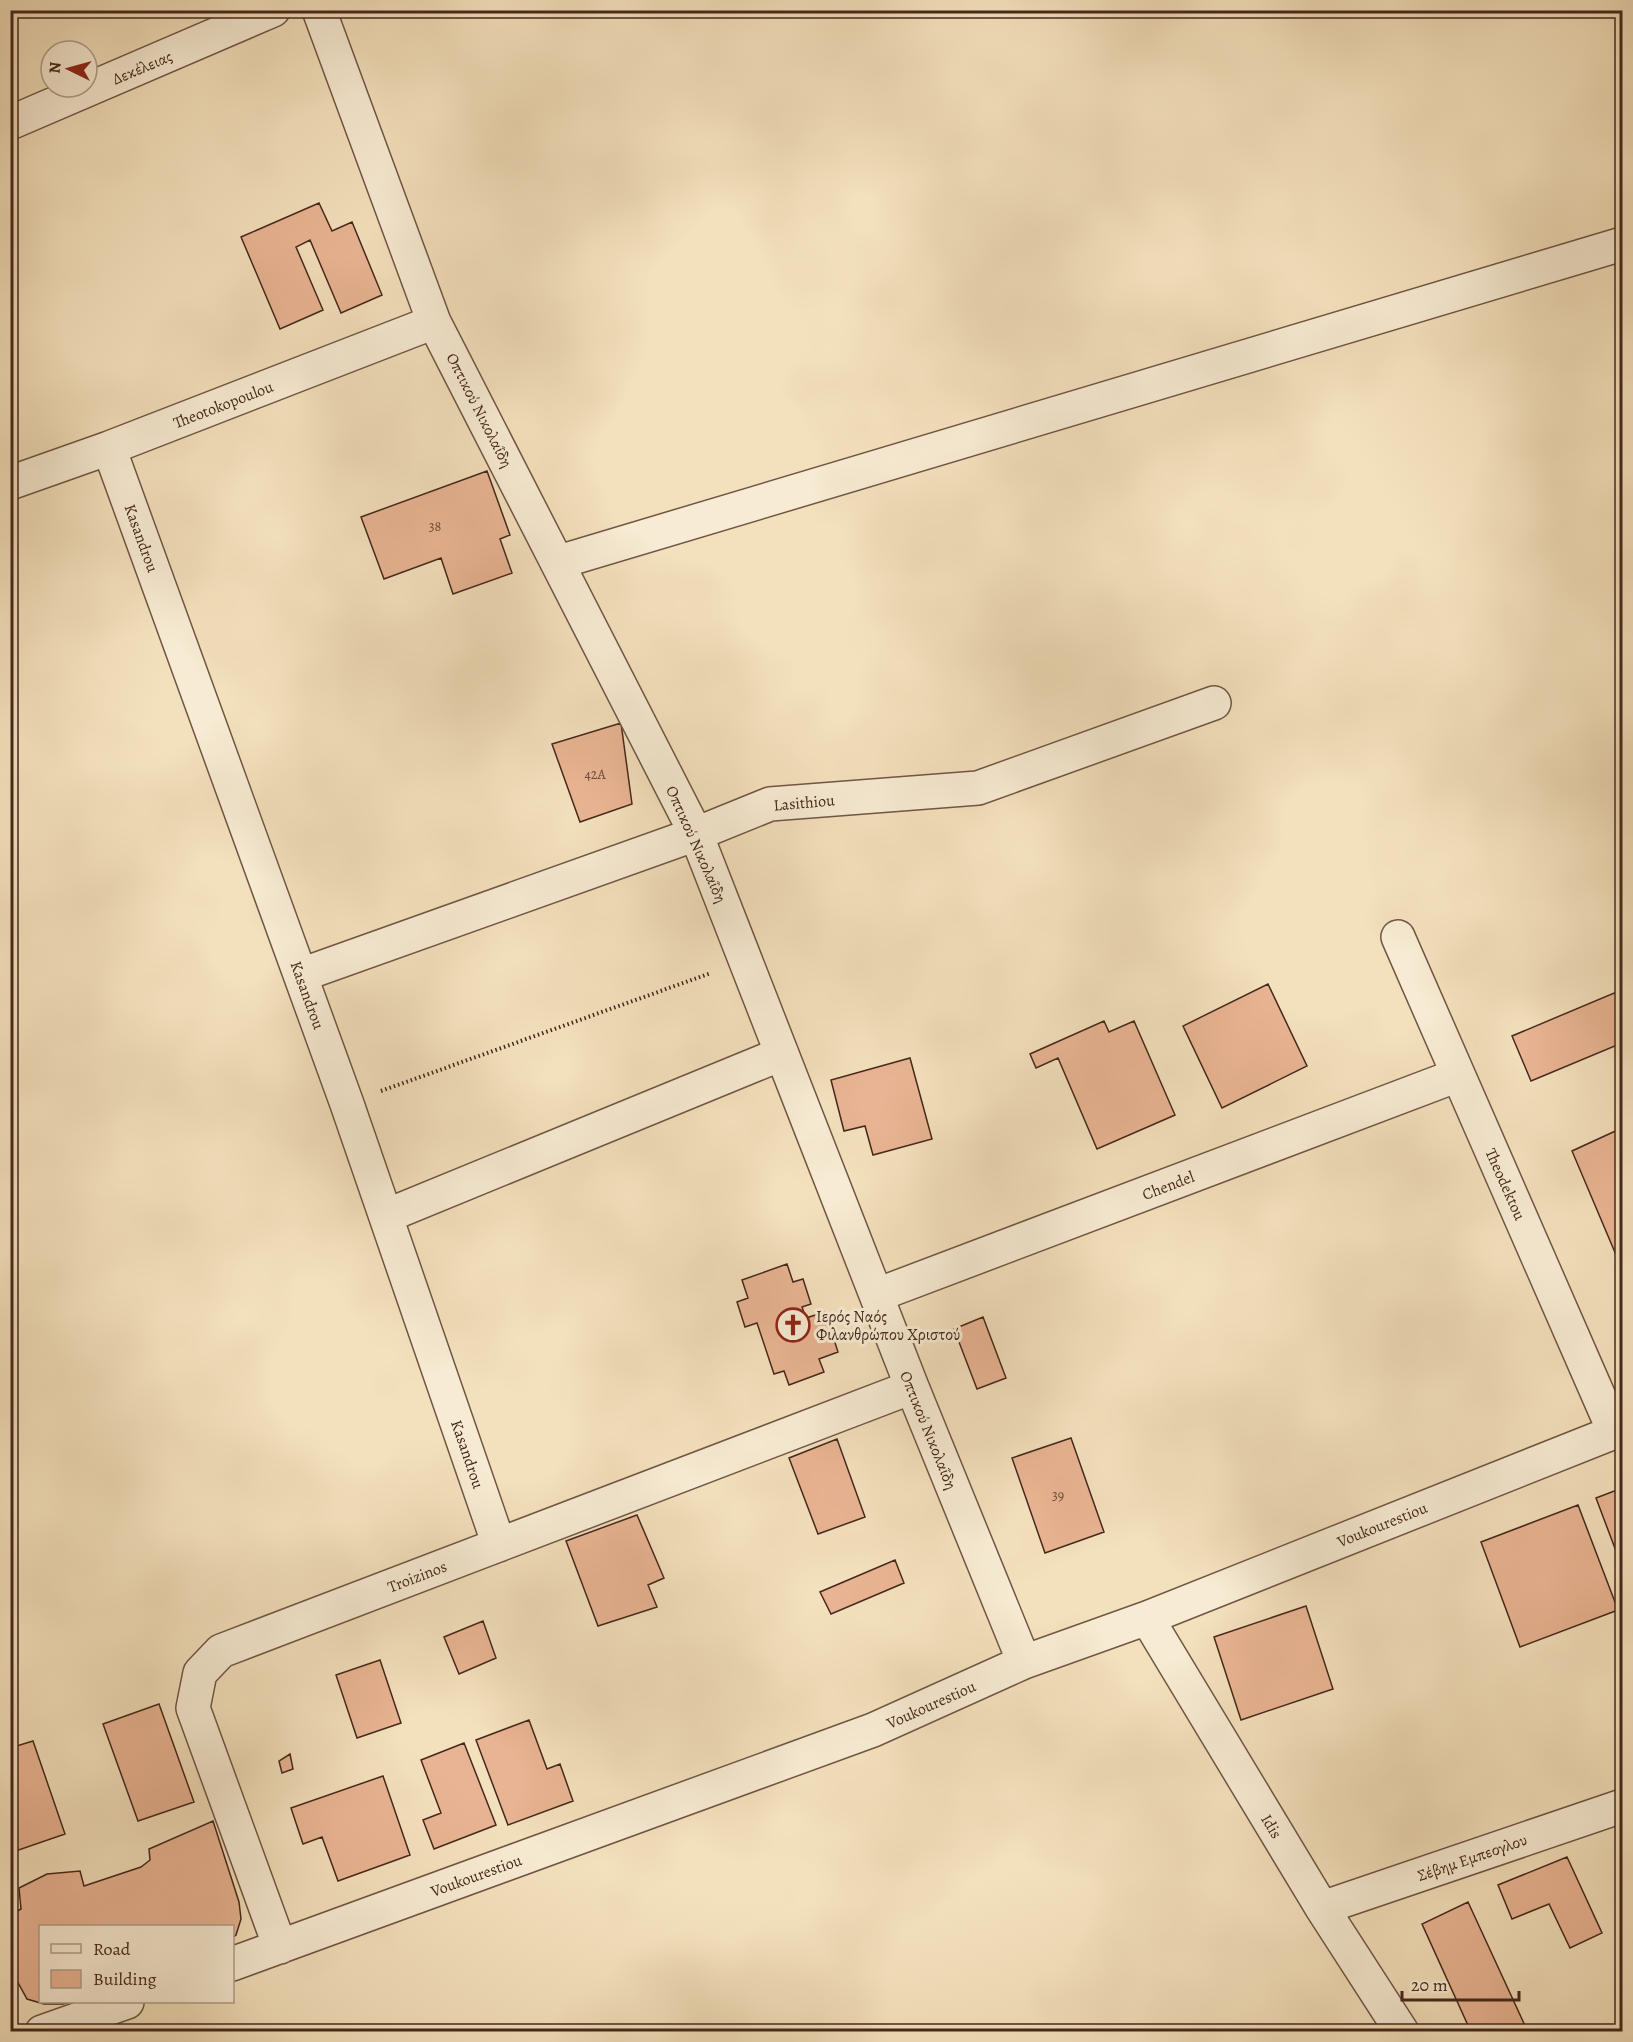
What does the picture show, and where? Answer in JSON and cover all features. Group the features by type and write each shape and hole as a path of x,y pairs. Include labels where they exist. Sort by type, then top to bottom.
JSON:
{"street":[{"name":"Δεκέλειας","path":"10,123 273,10"},
{"name":"Οπτικού Νικολαΐδη","path":"319,10 434,322 559,562 696,834 912,1387 1024,1662"},
{"path":"559,562 1623,244"},
{"name":"Theotokopoulou","path":"10,483 110,448 434,322"},
{"name":"Kasandrou","path":"110,448 347,1104 499,1545"},
{"name":"Lasithiou","path":"301,975 696,834 770,804 978,788 1215,703"},
{"name":"Theodektou","path":"1398,937 1618,1430"},
{"path":"386,1216 781,1054"},
{"name":"Chendel","path":"877,1295 1458,1075"},
{"name":"Troizinos","path":"280,1947 193,1708 200,1673 221,1652 912,1387"},
{"name":"Voukourestiou","path":"234,1963 873,1730 1024,1662 1147,1618 1618,1430"},
{"name":"Idis","path":"1147,1618 1322,1908 1402,2031"},
{"name":"Σέβημ Εμπεογλου","path":"1322,1908 1623,1806"},
{"path":"42,2031 120,2003"}],"path":[{"path":"347,1104 745,961"}],"building":[{"path":"319,203 332,231 352,222 382,295 341,313 310,240 296,247 323,310 280,329 241,237"},
{"path":"487,471 510,535 500,539 512,573 453,594 441,558 384,579 361,517"},
{"path":"621,723 632,804 580,822 552,744"},
{"path":"1268,984 1307,1066 1222,1108 1183,1026"},
{"path":"1619,991 1622,999 1622,1043 1531,1081 1512,1036"},
{"path":"1104,1021 1109,1032 1134,1021 1175,1115 1097,1149 1058,1058 1036,1068 1030,1054"},
{"path":"910,1058 932,1139 873,1155 865,1126 844,1131 831,1080"},
{"path":"1622,1128 1622,1269 1572,1151"},
{"name":"Ιερός Ναός Φιλανθρώπου Χριστού","path":"787,1264 793,1282 803,1279 811,1304 802,1307 806,1318 825,1312 838,1352 819,1359 824,1372 789,1385 784,1371 774,1374 757,1323 745,1327 737,1302 748,1298 742,1280"},
{"path":"983,1317 1006,1378 977,1389 954,1329"},
{"path":"1071,1438 1104,1532 1045,1553 1012,1458"},
{"path":"837,1439 865,1517 818,1534 789,1458"},
{"path":"1622,1488 1622,1567 1596,1498"},
{"path":"1578,1505 1618,1610 1520,1647 1481,1542"},
{"path":"637,1515 664,1578 648,1585 657,1607 598,1626 566,1541"},
{"path":"895,1560 904,1583 831,1614 820,1592"},
{"path":"1306,1606 1333,1689 1241,1720 1214,1637"},
{"path":"483,1621 496,1658 459,1674 444,1637"},
{"path":"380,1660 401,1723 357,1738 336,1675"},
{"path":"159,1704 194,1802 138,1821 103,1724"},
{"path":"529,1720 547,1769 560,1764 573,1801 508,1825 476,1740"},
{"path":"33,1741 65,1834 10,1853 10,1748"},
{"path":"464,1743 496,1825 434,1849 423,1820 441,1813 421,1760"},
{"path":"290,1754 293,1769 282,1773 279,1761"},
{"path":"383,1776 410,1855 338,1881 322,1837 303,1844 291,1808"},
{"path":"213,1821 239,1902 241,1919 236,1935 234,1936 234,1925 39,1925 39,2003 27,1999 10,1968 10,1915 21,1909 19,1888 47,1874 80,1871 84,1886 141,1867 150,1860 149,1849"},
{"path":"1567,1857 1602,1933 1570,1948 1549,1904 1512,1919 1498,1885"},
{"path":"1468,1902 1528,2032 1471,2032 1422,1924"}],"place":[{"name":"Ιερός Ναός Φιλανθρώπου Χριστού","path":"793,1325"}]}
